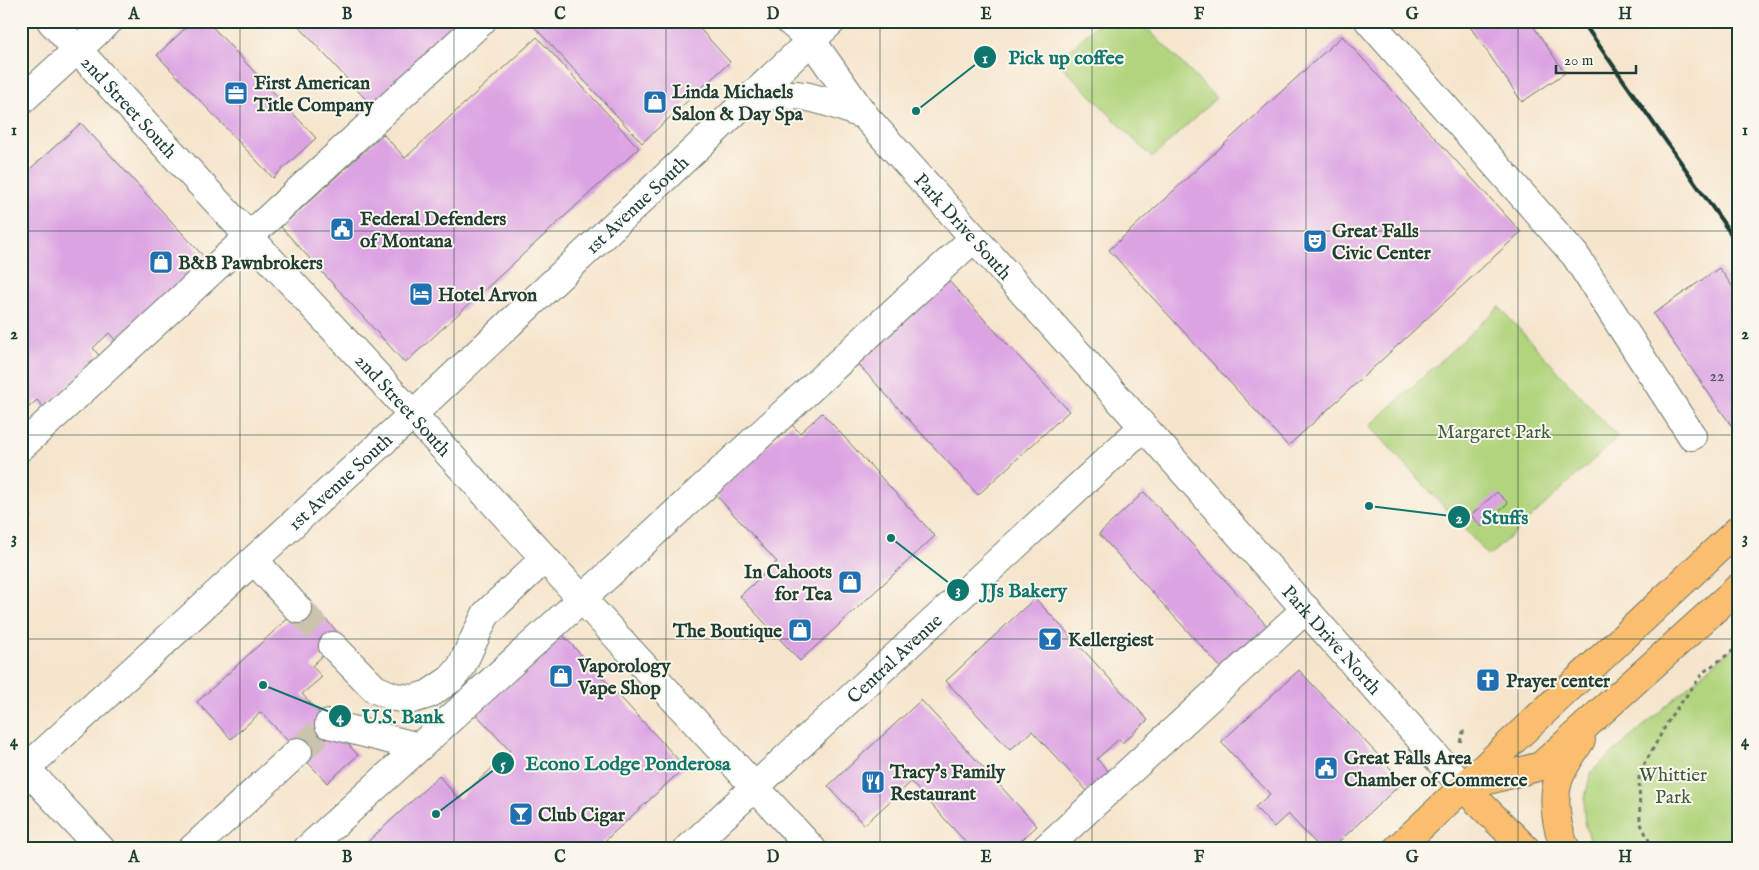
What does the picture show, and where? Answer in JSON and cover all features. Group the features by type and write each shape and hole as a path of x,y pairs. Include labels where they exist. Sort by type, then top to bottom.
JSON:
{"main road":[{"path":"1397,849 1738,530"},
{"path":"1463,787 1541,766 1738,588"},
{"path":"1566,849 1559,836 1556,806 1558,781 1594,718"},
{"name":"Park Drive North","path":"1463,787 1526,849"}],"street":[{"name":"2nd Street South","path":"51,21 581,600 812,849"},
{"path":"21,101 108,21"},
{"path":"21,447 482,21"},
{"name":"Park Drive South","path":"789,21 811,40 864,115 1143,426"},
{"name":"1st Avenue South","path":"23,768 412,415 832,21"},
{"path":"1369,21 1575,254 1692,436"},
{"path":"749,98 784,95 805,96 864,115"},
{"path":"307,849 974,238"},
{"name":"Park Drive North","path":"1143,426 1463,787"},
{"name":"Central Avenue","path":"688,849 1143,426"},
{"path":"333,646 374,689 394,697 413,698 429,694 451,679 461,667 486,614 544,559"},
{"path":"254,560 298,609"},
{"path":"1045,849 1306,609"},
{"path":"329,724 419,747"},
{"path":"192,849 298,752"},
{"path":"23,768 101,849"}],"path":[{"path":"1653,849 1640,822 1639,774 1671,716 1705,672 1738,647"},
{"path":"1460,742 1464,729"}],"green space":[{"path":"1100,21 1140,21 1216,98 1152,158 1058,62"},
{"name":"Margaret Park","path":"1499,307 1618,437 1489,556 1370,426"},
{"name":"Whittier Park","path":"1738,643 1738,849 1594,849 1586,828 1584,810 1592,771"}],"building":[{"path":"193,21 207,21 316,138 273,178 157,55"},
{"path":"294,21 463,21 371,105"},
{"path":"529,21 693,21 730,62 642,143"},
{"path":"1466,21 1530,21 1565,73 1522,102"},
{"name":"Great Falls Civic Center","path":"1342,36 1521,232 1288,446 1109,250"},
{"path":"537,37 639,148 405,363 281,227 383,134 405,158"},
{"path":"81,123 206,259 116,341 109,333 93,348 100,357 44,408 37,400 21,414 21,177"},
{"path":"1719,268 1738,294 1738,435 1653,314"},
{"path":"947,279 1069,411 978,495 857,363"},
{"path":"822,413 935,536 800,661 740,596 777,562 715,494 791,424 800,433"},
{"path":"1144,492 1269,628 1223,670 1099,534"},
{"path":"1497,492 1508,503 1482,527 1471,515"},
{"path":"21,507 31,517 21,526"},
{"path":"1035,598 1148,720 1122,743 1119,739 1097,759 1110,773 1089,793 1032,731 1010,750 946,681"},
{"path":"308,600 342,637 312,666 322,677 302,694 358,755 327,783 261,712 231,739 197,702"},
{"path":"561,633 685,767 596,849 360,849 439,776 459,799 510,751 475,713"},
{"path":"1299,670 1403,782 1331,849 1321,849 1288,814 1274,827 1255,807 1270,794 1221,742"},
{"path":"921,700 1037,826 1012,849 972,849 911,782 864,825 828,786"}],"tunnel":[{"path":"298,609 333,646"},
{"path":"298,752 329,724"}],"railway":[{"path":"1582,21 1738,244"}],"place":[{"name":"First American Title Company","path":"236,93"},
{"name":"Linda Michaels Salon & Day Spa","path":"655,102"},
{"name":"Pick up coffee","path":"916,111"},
{"name":"Federal Defenders of Montana","path":"342,229"},
{"name":"Great Falls Civic Center","path":"1315,241"},
{"name":"B&B Pawnbrokers","path":"161,262"},
{"name":"Hotel Arvon","path":"421,294"},
{"name":"Stuffs","path":"1369,506"},
{"name":"JJs Bakery","path":"891,538"},
{"name":"In Cahoots for Tea","path":"850,582"},
{"name":"The Boutique","path":"800,630"},
{"name":"Kellergiest","path":"1050,639"},
{"name":"Vaporology Vape Shop","path":"561,676"},
{"name":"Prayer center","path":"1488,680"},
{"name":"U.S. Bank","path":"263,685"},
{"name":"Great Falls Area Chamber of Commerce","path":"1326,768"},
{"name":"Tracy's Family Restaurant","path":"873,782"},
{"name":"Econo Lodge Ponderosa","path":"436,814"},
{"name":"Club Cigar","path":"521,814"}]}
